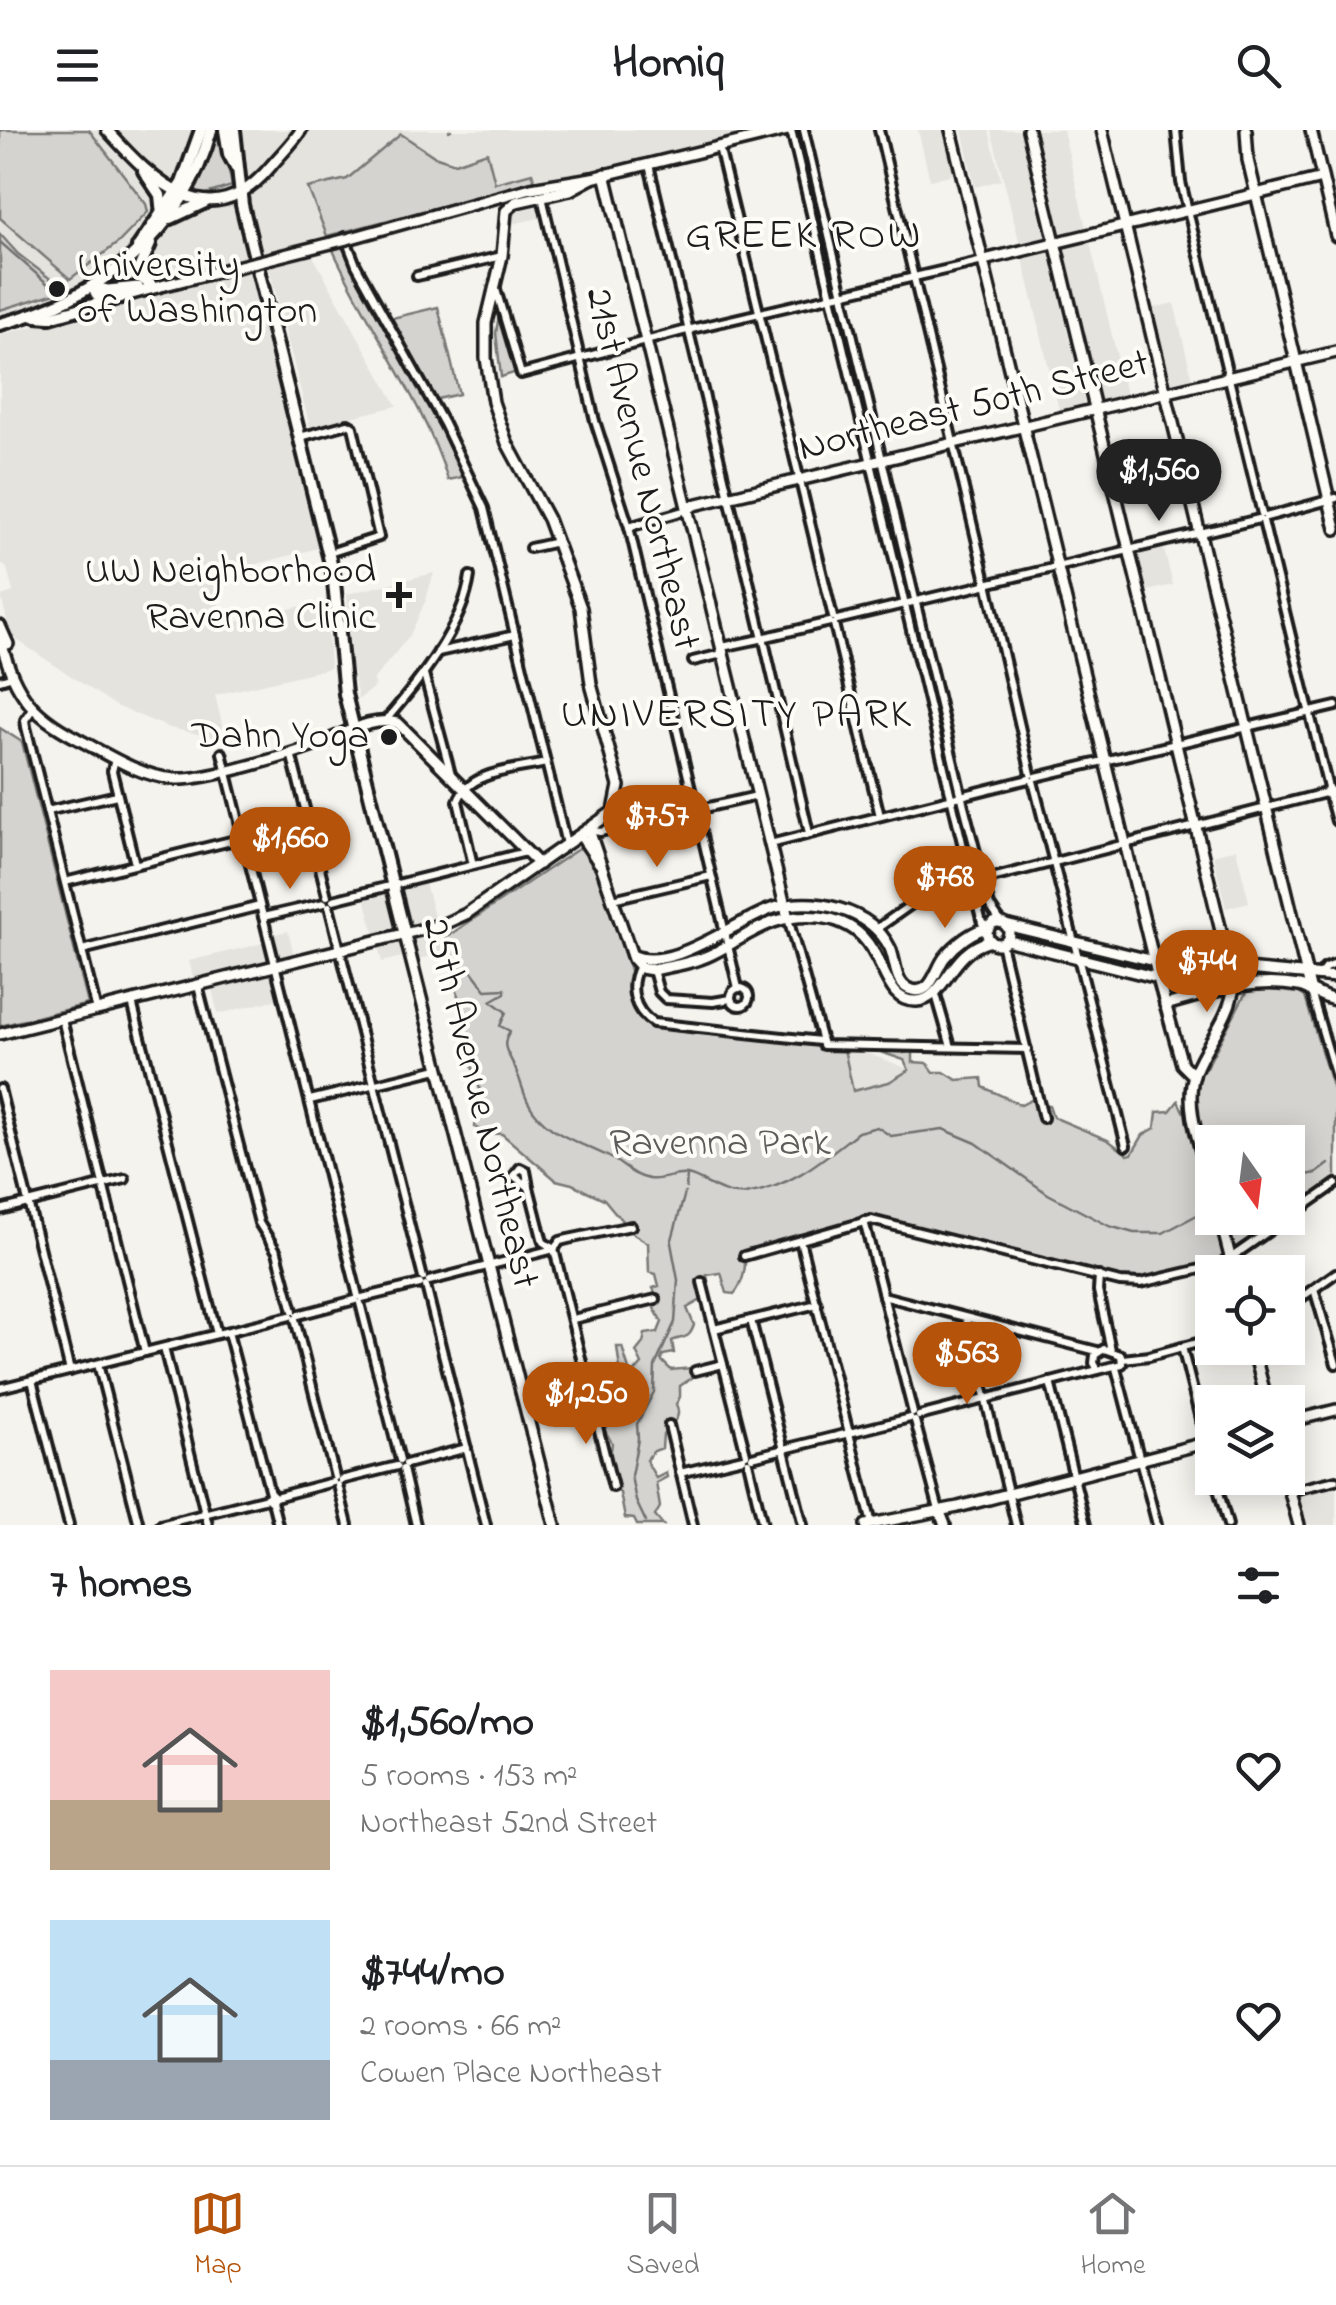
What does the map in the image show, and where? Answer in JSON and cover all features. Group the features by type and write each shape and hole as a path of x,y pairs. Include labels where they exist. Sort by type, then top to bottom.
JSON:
{"main road":[{"path":"108,130 144,171 160,195 166,217"},
{"name":"25th Avenue Northeast","path":"227,130 329,552 342,672 354,729 555,1525"},
{"path":"151,285 140,274 137,257 166,217 240,193 259,182 301,130"},
{"path":"30,316 50,317 120,293 165,285 554,184 790,130"},
{"path":"952,130 1158,978 1178,1054 1184,1069 1194,1076"},
{"path":"1028,130 1234,985 1229,1006 1194,1076 1191,1097 1196,1125"},
{"path":"1102,130 1311,992"},
{"path":"1246,130 1248,160 1332,499 1336,529"},
{"path":"1311,130 1327,177 1336,236"},
{"path":"0,324 62,304 137,257 153,240 180,195 208,131"},
{"path":"144,171 180,195 206,202"},
{"path":"604,174 788,918"},
{"path":"984,260 1327,177"},
{"path":"0,1034 458,918 612,814 619,795 591,684 586,627 558,542 507,443 493,402 486,339 508,208 519,201 570,190 592,178"},
{"path":"92,286 101,298 165,285"},
{"name":"Northeast 50th Street","path":"687,510 694,505 1336,352"},
{"path":"0,626 5,651"},
{"path":"0,638 18,691 32,710 69,735 153,774 176,779 226,770 386,720 404,727 539,864"},
{"path":"585,833 602,868 632,955 640,966 653,970 700,959 756,928 788,918 828,918 853,928 872,946 890,988 901,998 916,1002 979,945 999,941 1158,978"},
{"path":"632,955 648,960 692,949 753,916 785,906 830,906 875,930 890,948 901,982 915,990 933,989"},
{"path":"999,941 1009,934 1003,924"},
{"path":"933,989 943,959 983,927 1003,924 1154,961 1336,977"},
{"path":"983,927 999,941"},
{"path":"1166,1006 1234,985 1294,986 1336,1000"},
{"path":"1178,1054 1202,1057"},
{"path":"1305,1418 1336,1410"},
{"path":"869,1524 1008,1495 1195,1446"},
{"path":"1291,1495 1298,1525"},
{"path":"940,1510 946,1525"}],"street":[{"path":"790,130 983,927"},
{"path":"804,130 983,880 990,906 1003,924"},
{"path":"880,130 1032,778 1126,1146"},
{"path":"1176,130 1177,160 1188,211 1336,821"},
{"path":"719,147 880,816"},
{"path":"649,164 808,834"},
{"name":"21st Avenue Northeast","path":"542,197 602,445 629,527 738,988"},
{"path":"345,237 356,265 444,424 477,493 491,532 567,846"},
{"path":"417,276 502,256"},
{"path":"495,285 521,374 984,260"},
{"path":"300,437 350,424 379,538 329,552"},
{"path":"693,661 763,638 1332,499"},
{"name":"Northeast 50th Street","path":"629,527 687,510"},
{"path":"530,548 558,542"},
{"path":"386,720 438,652 464,598 470,576"},
{"path":"438,652 515,635"},
{"path":"424,674 451,774"},
{"path":"0,680 13,676"},
{"path":"770,844 1104,759 1336,706"},
{"path":"32,710 25,724 97,1011"},
{"path":"222,753 416,1525"},
{"path":"290,753 486,1525"},
{"path":"115,759 112,771 135,864"},
{"path":"473,865 458,801 465,788 474,780 546,763"},
{"path":"875,930 924,897 1330,792"},
{"path":"47,811 117,795"},
{"path":"619,795 628,802 634,824"},
{"path":"585,833 757,796"},
{"path":"65,882 244,838"},
{"path":"263,917 527,852"},
{"path":"612,898 711,876"},
{"path":"82,950 260,906"},
{"path":"788,918 821,1043"},
{"path":"999,941 1043,1118"},
{"path":"1319,976 1325,968 1336,964"},
{"path":"640,966 632,984 643,1016 662,1024 821,1043 1027,1049"},
{"path":"653,970 659,992 666,1000 713,1002 731,999 738,988 749,993 748,1002 737,1006 731,999"},
{"path":"198,986 259,1224 277,1252 348,1525"},
{"path":"933,989 951,1047"},
{"path":"1311,992 1336,1077"},
{"path":"132,1002 218,1334"},
{"path":"62,1019 145,1352"},
{"path":"310,1100 438,1069"},
{"path":"0,1089 70,1371"},
{"path":"0,1210 125,1179"},
{"path":"1236,1255 1336,1184"},
{"path":"528,1186 543,1242 554,1249 613,1487"},
{"path":"744,1256 872,1220 1140,1283 1195,1270"},
{"path":"864,1221 940,1510"},
{"path":"0,1388 490,1266 554,1249 568,1238 631,1226"},
{"path":"800,1240 850,1433 869,1524"},
{"path":"1305,1295 1336,1273"},
{"path":"1099,1276 1098,1291 1111,1350 1124,1359"},
{"path":"702,1282 763,1525"},
{"path":"1314,1289 1336,1364"},
{"path":"882,1296 1098,1352 1111,1350"},
{"path":"573,1319 656,1299"},
{"path":"714,1328 817,1304"},
{"path":"966,1318 1016,1525"},
{"path":"752,1320 804,1525"},
{"path":"228,1332 278,1525"},
{"path":"680,1473 1116,1368 1124,1359 1195,1344"},
{"path":"164,1348 208,1525"},
{"path":"1182,1348 1195,1393"},
{"path":"1098,1352 1094,1363 1098,1370"},
{"path":"98,1364 139,1525"},
{"path":"695,1370 723,1364"},
{"path":"1116,1368 1157,1525"},
{"path":"32,1380 69,1525"},
{"path":"1050,1382 1086,1525"},
{"path":"580,1403 593,1400"},
{"path":"669,1424 693,1525"},
{"path":"160,1525 467,1448"},
{"path":"1305,1488 1336,1480"},
{"path":"1220,1495 1228,1525"}],"shaded area":[{"name":"University of Washington","path":"0,130 756,130 579,174 530,179 539,218 512,224 518,207 512,184 432,210 310,241 314,258 397,406 310,427 265,252 0,317"},
{"path":"918,130 944,130 957,173 930,180"},
{"path":"962,130 989,130 1001,180 975,187"},
{"path":"991,130 1020,130 1046,237 1020,244"},
{"path":"1036,130 1063,130 1086,228 1061,234"},
{"path":"1090,243 1126,394 1100,400 1064,249"},
{"path":"1049,253 1085,404 1059,410 1023,259"},
{"path":"250,268 318,548 212,576 224,625 326,600 330,668 215,695 226,740 170,728 116,706 11,636 1,596 13,592 7,568 0,563 0,335"},
{"path":"1174,303 1192,378 1171,383 1153,308"},
{"path":"1164,549 1173,585 1147,591 1138,555"},
{"path":"434,573 410,635 373,680 375,686 358,700 347,594"},
{"path":"1236,849 1249,902 1226,908 1213,855"},
{"path":"425,883 445,958 419,959 417,953 382,962 365,898"},
{"path":"288,931 294,955 269,961 278,999 218,1014 209,977 194,981 189,961 276,940 275,934"},
{"path":"844,1049 864,1052 909,1069 890,1082 852,1091"},
{"path":"1336,1487 1336,1525 1304,1525 1296,1497"}],"green space":[{"path":"0,130 89,130 146,204 148,212 119,242 70,279 0,218"},
{"path":"221,130 232,186 197,193 195,187 215,132"},
{"path":"401,134 434,156 455,163 487,152 495,183 532,173 535,182 327,236 308,188 347,179"},
{"path":"801,137 836,287 831,285 798,140"},
{"path":"0,234 18,254 65,290 0,310"},
{"path":"342,247 453,448 462,477 448,480 425,423 333,250"},
{"path":"843,304 875,454 870,451 836,306"},
{"path":"438,307 459,394 433,400 388,319"},
{"path":"500,308 517,372 501,377 496,333"},
{"path":"882,468 913,594 906,595 875,470"},
{"path":"918,613 959,788 953,789 911,615"},
{"path":"0,728 22,742 88,1004 0,1026"},
{"name":"Ravenna Park","path":"581,847 596,870 631,973 633,1003 650,1027 844,1049 853,1091 889,1082 909,1070 904,1060 875,1050 913,1051 913,1062 927,1063 934,1072 944,1072 957,1080 982,1078 983,1087 1021,1105 1033,1099 1049,1105 1053,1117 1108,1140 1128,1155 1143,1135 1155,1128 1157,1112 1170,1111 1178,1101 1183,1111 1191,1097 1194,1076 1205,1070 1252,988 1299,993 1305,997 1336,1100 1336,1177 1305,1200 1305,1125 1195,1125 1195,1235 1254,1235 1224,1255 1195,1255 1195,1266 1162,1278 1127,1282 870,1218 744,1254 744,1275 734,1294 727,1293 721,1273 707,1275 710,1295 687,1308 694,1325 692,1330 686,1337 672,1341 674,1353 663,1355 661,1360 671,1370 691,1368 692,1378 680,1386 677,1417 663,1434 662,1448 646,1460 656,1478 666,1473 667,1477 656,1483 660,1507 655,1516 663,1525 637,1525 634,1519 625,1518 620,1493 608,1476 612,1443 604,1429 613,1421 613,1415 625,1408 625,1389 608,1389 604,1382 621,1377 617,1347 622,1347 630,1373 635,1372 642,1364 636,1352 645,1334 658,1332 662,1322 654,1308 658,1299 653,1288 659,1286 656,1274 649,1272 648,1243 632,1233 604,1199 556,1180 502,1134 485,1133 475,1127 481,1093 465,1045 445,938"},
{"path":"809,906 846,917 873,934 893,958 907,994 904,996 888,979 883,958 863,932 794,912 795,908"},
{"path":"1169,967 1220,972 1226,980 1222,986 1175,998 1165,972"}],"waterway":[{"path":"0,242 49,285"},
{"path":"470,969 486,990 505,989 505,993 491,1001 506,1012 500,1026 510,1031 506,1049 535,1113 564,1136 643,1178 687,1175 728,1193 745,1194 792,1179 858,1132 877,1127 891,1136 943,1129 976,1143 1048,1194 1109,1226 1134,1233 1163,1233 1195,1216"},
{"path":"1305,1175 1317,1173 1329,1164"},
{"path":"686,1188 687,1175"},
{"path":"646,1522 631,1476 637,1424 654,1392 655,1366 675,1322 678,1280 671,1243 685,1193"}],"place":[{"name":"University of Washington","path":"57,289"},
{"name":"UW Neighborhood Ravenna Clinic","path":"399,595"},
{"name":"Dahn Yoga","path":"389,737"}],"district":[{"name":"GREEK ROW","path":"804,236"},
{"name":"UNIVERSITY PARK","path":"737,715"}]}
